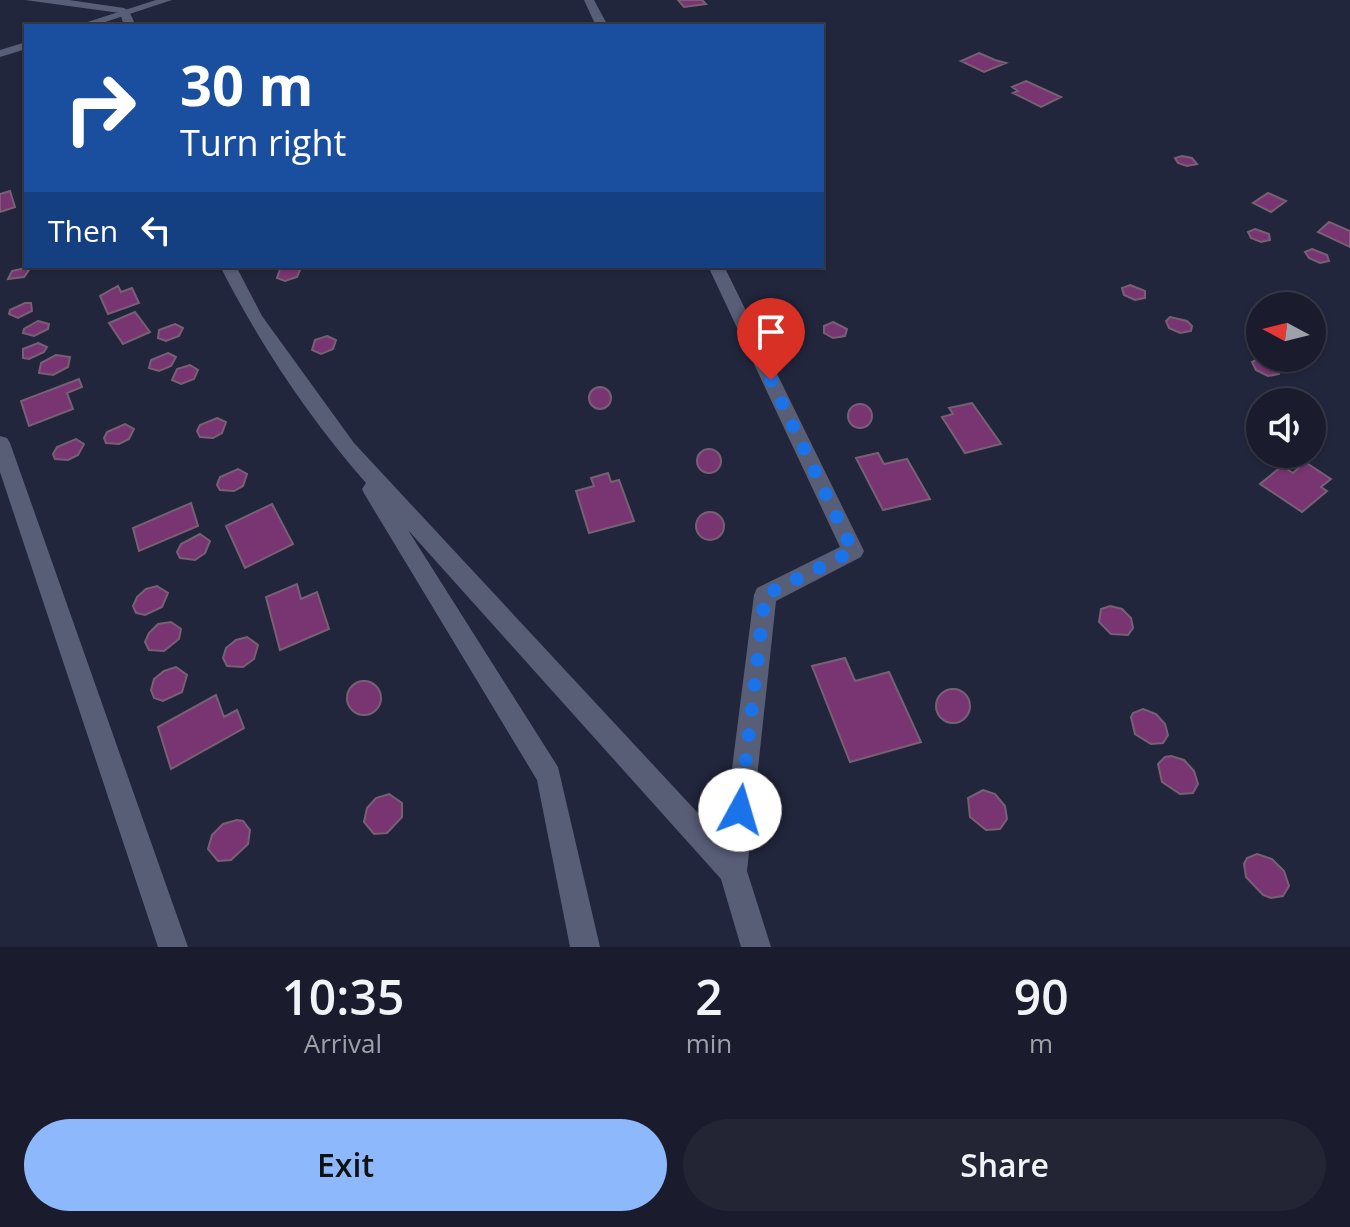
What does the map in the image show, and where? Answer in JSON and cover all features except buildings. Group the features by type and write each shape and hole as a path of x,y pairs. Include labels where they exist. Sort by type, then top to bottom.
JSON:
{"street":[{"path":"30,0 124,11"},
{"path":"87,24 167,0"},
{"path":"589,0 601,24"},
{"path":"124,11 129,24"},
{"path":"0,54 24,46"},
{"path":"229,268 255,318 347,448 549,776 585,947"},
{"path":"717,268 853,551 765,595 733,871 756,947"},
{"path":"0,443 173,947"},
{"path":"347,448 733,871"}],"route":[{"path":"740,810 765,595 853,551 771,380"}]}
